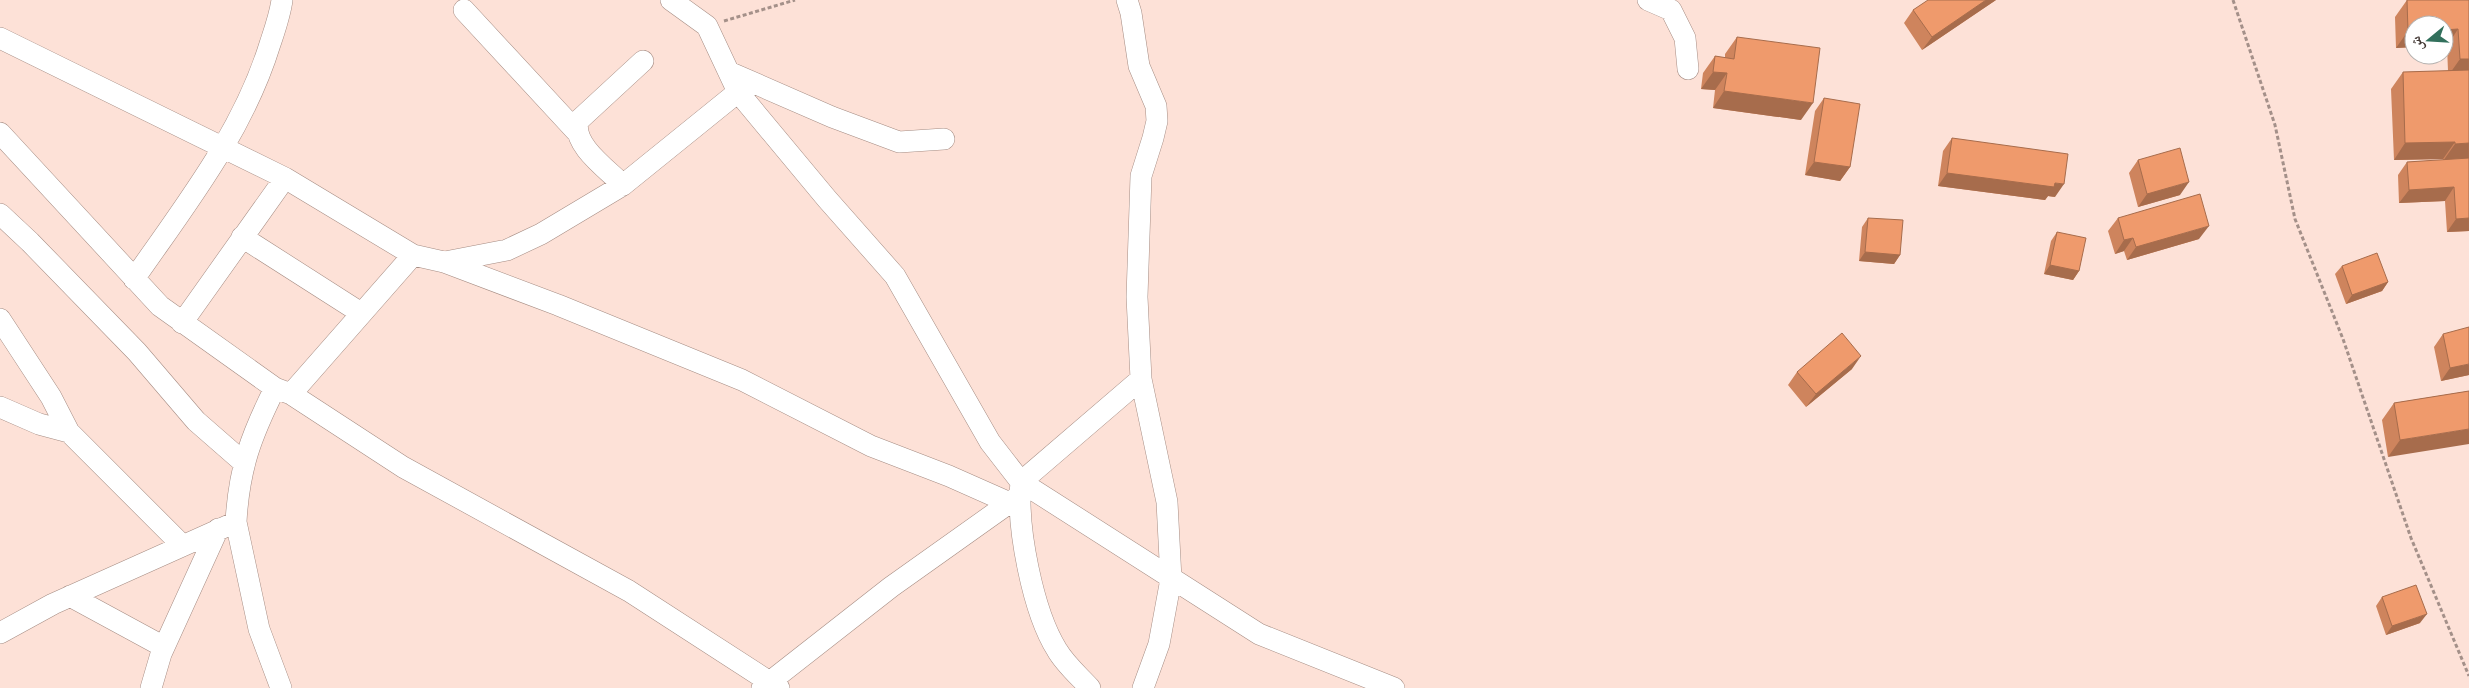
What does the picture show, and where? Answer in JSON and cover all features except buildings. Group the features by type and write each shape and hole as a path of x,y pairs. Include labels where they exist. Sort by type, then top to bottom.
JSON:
{"street":[{"path":"134,279 224,149 262,70 282,0"},
{"path":"671,0 707,26 738,92 827,199 895,276 990,442 1016,494 1024,543 1042,621 1058,652 1090,688"},
{"path":"1127,0 1131,13 1136,51 1156,106 1157,121 1141,176 1137,297 1141,378 1167,502 1171,580 1159,644 1143,688"},
{"path":"1648,0 1671,10 1685,38 1688,70"},
{"path":"464,10 576,131 580,142 623,185"},
{"path":"0,38 285,178 413,255 444,262 558,304 742,380 871,446 948,476 1016,494 1171,580 1259,634 1394,688"},
{"path":"576,131 578,122 643,61"},
{"path":"729,72 832,117 899,142 944,139"},
{"path":"444,262 507,250 541,234 623,185 738,92"},
{"path":"0,134 134,279 182,323 283,391 403,467 629,591 770,686 891,587 1016,494 1141,378"},
{"path":"182,323 285,178"},
{"path":"0,214 30,242 137,352 196,421 243,462"},
{"path":"242,237 361,313"},
{"path":"152,688 164,647 227,526 238,491 243,462 254,430 283,391 361,313 413,255"},
{"path":"0,319 51,397 70,432 182,545"},
{"path":"0,407 39,424 70,432"},
{"path":"0,633 70,596 227,526"},
{"path":"227,526 259,629 281,688"},
{"path":"70,596 164,647"}],"path":[{"path":"707,26 795,0"},
{"path":"2233,0 2275,125 2295,219 2343,338 2411,538 2469,676"}]}
